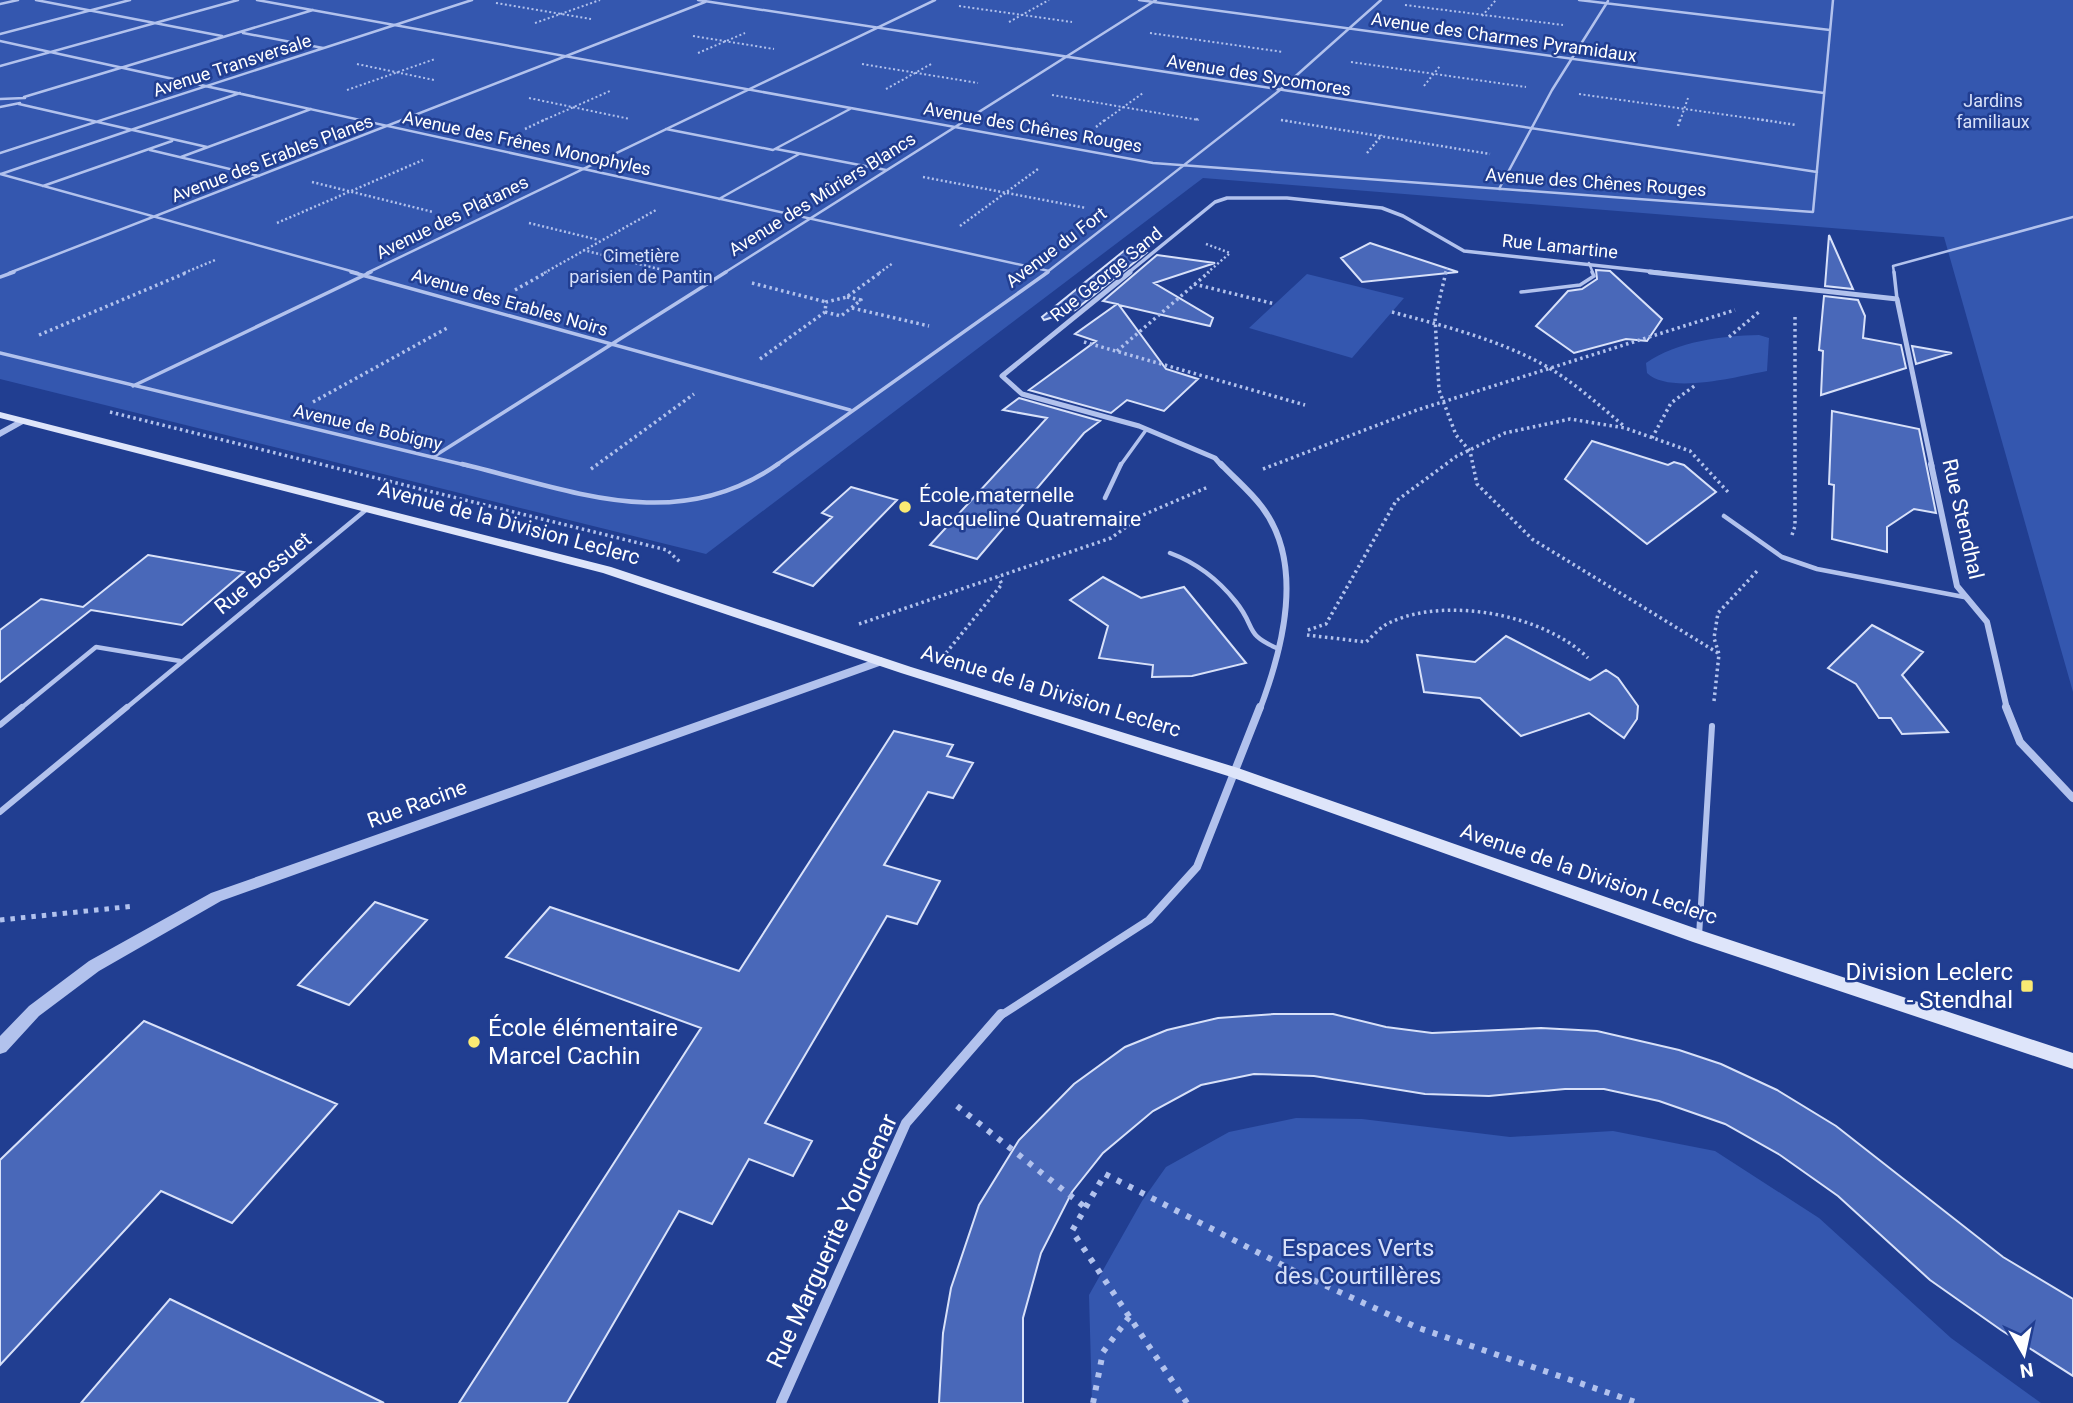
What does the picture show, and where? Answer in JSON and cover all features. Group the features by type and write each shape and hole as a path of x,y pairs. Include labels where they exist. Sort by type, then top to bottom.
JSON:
{"main road":[{"name":"Avenue de la Division Leclerc","path":"0,415 607,570 906,670 1233,772 1699,937 2073,1061"}],"street":[{"name":"Rue George Sand","path":"1002,376 1215,202 1230,197"},
{"name":"Rue Lamartine","path":"1230,197 1358,205 1392,210 1450,246 1465,251 1897,299"},
{"name":"Rue Stendhal","path":"1897,299 1957,586 1987,622 2010,723 2020,742 2073,799"},
{"name":"Rue Marguerite Yourcenar","path":"781,1403 906,1123 1002,1013 1149,919 1197,867 1274,672 1279,649 1286,560 1264,508 1215,458 1146,430 1022,394 1002,376"},
{"path":"0,434 22,421"},
{"name":"Rue Racine","path":"0,1047 34,1011 94,966 216,897 881,661"}],"lane":[{"path":"0,4 18,0"},
{"path":"36,0 225,37"},
{"path":"0,34 130,0"},
{"path":"0,66 238,0"},
{"name":"Avenue des Chênes Rouges","path":"257,0 1153,163 1813,212 1817,172"},
{"name":"Avenue Transversale","path":"0,153 472,0"},
{"name":"Avenue des Sycomores","path":"698,0 1817,172"},
{"name":"Avenue des Charmes Pyramidaux","path":"1139,0 1824,93"},
{"name":"Avenue du Fort","path":"730,492 752,482 1049,271 1280,90 1381,0"},
{"path":"1579,0 1830,30"},
{"path":"1817,172 1833,0"},
{"name":"Avenue des Erables Planes","path":"0,277 708,1"},
{"name":"Avenue des Platanes","path":"133,386 933,1"},
{"name":"Avenue des Mûriers Blancs","path":"433,457 807,218 1155,1"},
{"path":"1499,188 1552,90 1607,2"},
{"path":"1,99 24,97 314,10"},
{"path":"240,32 323,48"},
{"name":"Avenue des Frênes Monophyles","path":"0,41 1049,271"},
{"path":"1,174 241,93"},
{"path":"0,107 19,104 26,100 24,97"},
{"path":"19,104 207,148"},
{"path":"776,149 851,108"},
{"path":"181,157 311,109"},
{"path":"666,130 886,170"},
{"path":"43,186 174,140"},
{"path":"148,149 259,176"},
{"path":"719,199 799,153"},
{"name":"Avenue des Erables Noirs","path":"1,174 850,410"},
{"path":"1897,299 1893,265 2073,216"},
{"path":"1521,292 1580,285 1594,276 1589,263"},
{"name":"Avenue de Bobigny","path":"0,353 653,507 677,505 730,492"},
{"path":"1105,498 1118,468 1146,430"},
{"name":"Rue Bossuet","path":"0,812 367,509"},
{"path":"1724,516 1782,557 1816,569 1964,597"},
{"path":"1170,553 1192,561 1217,581 1238,604 1257,640 1279,649"},
{"path":"0,725 96,647 180,661"},
{"path":"1699,937 1712,726"}],"path":[{"path":"933,1 1821,129"},
{"path":"493,2 1213,122 1274,119 1515,159"},
{"path":"238,240 466,142"},
{"path":"886,170 1121,215"},
{"path":"269,172 475,222"},
{"path":"491,214 599,241"},
{"path":"1116,351 1230,253 1228,250 1175,235"},
{"path":"38,335 251,244"},
{"path":"1465,251 1449,262 1438,291 1434,324 1435,356 1443,402 1455,435 1470,451 1477,484 1532,539 1719,654"},
{"path":"1194,284 1275,304"},
{"path":"565,488 722,375 757,361 825,312 826,302 848,296 861,300 841,316 825,312"},
{"path":"1729,337 1768,306"},
{"path":"852,308 961,334"},
{"path":"815,638 1111,538 1143,515 1190,492 1235,479 1443,402 1737,309"},
{"path":"1712,726 1719,654 1714,638 1718,613 1756,571 1782,557 1796,526 1795,311 1801,309"},
{"path":"1392,312 1503,347 1548,368 1586,393 1625,428"},
{"path":"1055,334 1306,405"},
{"path":"1652,438 1671,403 1697,384"},
{"path":"98,410 667,550 677,561"},
{"path":"1282,633 1326,624 1396,501 1457,456 1505,433 1570,419 1625,428 1690,451 1730,495 1724,516"},
{"path":"906,670 923,649 943,656 1002,583 998,577"},
{"path":"1282,633 1366,642 1391,622 1428,611 1475,614 1525,621 1567,640 1588,658"},
{"path":"0,920 149,904"},
{"path":"935,1089 1086,1208"},
{"path":"1187,1403 1072,1231 1105,1174 1256,1252 1415,1326 1522,1367 1638,1403"},
{"path":"1093,1403 1103,1352 1129,1317"}],"green space":[{"name":"Cimetière parisien de Pantin","path":"0,0 2073,0 2073,692 1944,237 1203,178 706,554 0,379"},
{"path":"1307,274 1404,298 1352,358 1249,328"},
{"path":"1759,335 1769,338 1767,371 1723,380 1688,383 1672,383 1647,373 1646,363 1672,349 1715,338"},
{"name":"Espaces Verts des Courtillères","path":"1296,1118 1362,1119 1510,1137 1613,1131 1715,1151 1819,1218 1951,1338 2041,1403 1092,1403 1089,1295 1142,1201 1166,1167 1229,1132"}],"building":[{"path":"1829,235 1853,289 1825,286"},
{"path":"1370,243 1458,272 1362,282 1341,258"},
{"path":"1125,250 1146,253 1075,310 1044,320 1042,317"},
{"path":"1157,255 1215,263 1154,283 1213,318 1210,326 1119,305 1166,369 1198,379 1164,411 1127,400 1111,413 1029,390 1096,341 1075,334 1117,304 1103,301"},
{"path":"1596,270 1610,271 1662,319 1647,341 1626,339 1574,353 1536,326 1568,291 1582,289 1597,279"},
{"path":"1824,296 1858,300 1865,316 1863,338 1901,345 1906,368 1821,395 1823,351 1819,350"},
{"path":"1912,346 1952,353 1916,364"},
{"path":"1019,398 1100,421 1084,433 977,559 930,545 1047,418 1003,410"},
{"path":"1832,411 1919,429 1936,513 1914,509 1887,527 1887,552 1832,539 1834,485 1829,484"},
{"path":"1592,441 1668,465 1674,462 1684,465 1716,492 1647,544 1565,479"},
{"path":"851,487 897,500 813,586 774,572 832,517 822,513"},
{"path":"148,555 244,572 182,625 91,610 0,682 0,630 41,599 83,607"},
{"path":"1103,577 1141,598 1184,587 1246,663 1192,676 1152,677 1153,665 1099,658 1108,626 1070,600"},
{"path":"1872,625 1923,652 1902,675 1948,732 1902,734 1891,718 1879,718 1856,684 1828,668"},
{"path":"1506,636 1590,680 1606,670 1618,678 1638,706 1637,719 1624,738 1589,713 1521,736 1480,698 1424,692 1417,655 1475,662"},
{"path":"894,731 953,745 947,756 973,763 953,798 928,792 884,865 940,881 917,924 887,916 765,1123 812,1141 793,1176 749,1159 712,1224 679,1211 567,1403 459,1403 701,1028 506,957 550,907 739,971"},
{"path":"375,902 427,920 349,1005 298,985"},
{"path":"1333,1014 1386,1027 1432,1033 1541,1028 1597,1031 1679,1050 1721,1064 1777,1090 1836,1126 2003,1257 2073,1299 2073,1376 1930,1280 1838,1196 1780,1155 1725,1124 1659,1101 1604,1089 1565,1089 1489,1096 1425,1094 1314,1076 1254,1074 1201,1085 1153,1111 1103,1153 1072,1192 1041,1253 1023,1318 1023,1403 939,1403 943,1333 951,1288 979,1205 1019,1140 1074,1084 1125,1047 1167,1030 1218,1018"},
{"path":"144,1021 337,1104 232,1223 161,1191 0,1365 0,1160"},
{"path":"170,1299 384,1403 81,1403"}],"place":[{"name":"École maternelle Jacqueline Quatremaire","path":"905,507"},
{"name":"Division Leclerc - Stendhal","path":"2027,986"},
{"name":"École élémentaire Marcel Cachin","path":"474,1042"}],"park label":[{"name":"Jardins familiaux","path":"1993,110"}]}
